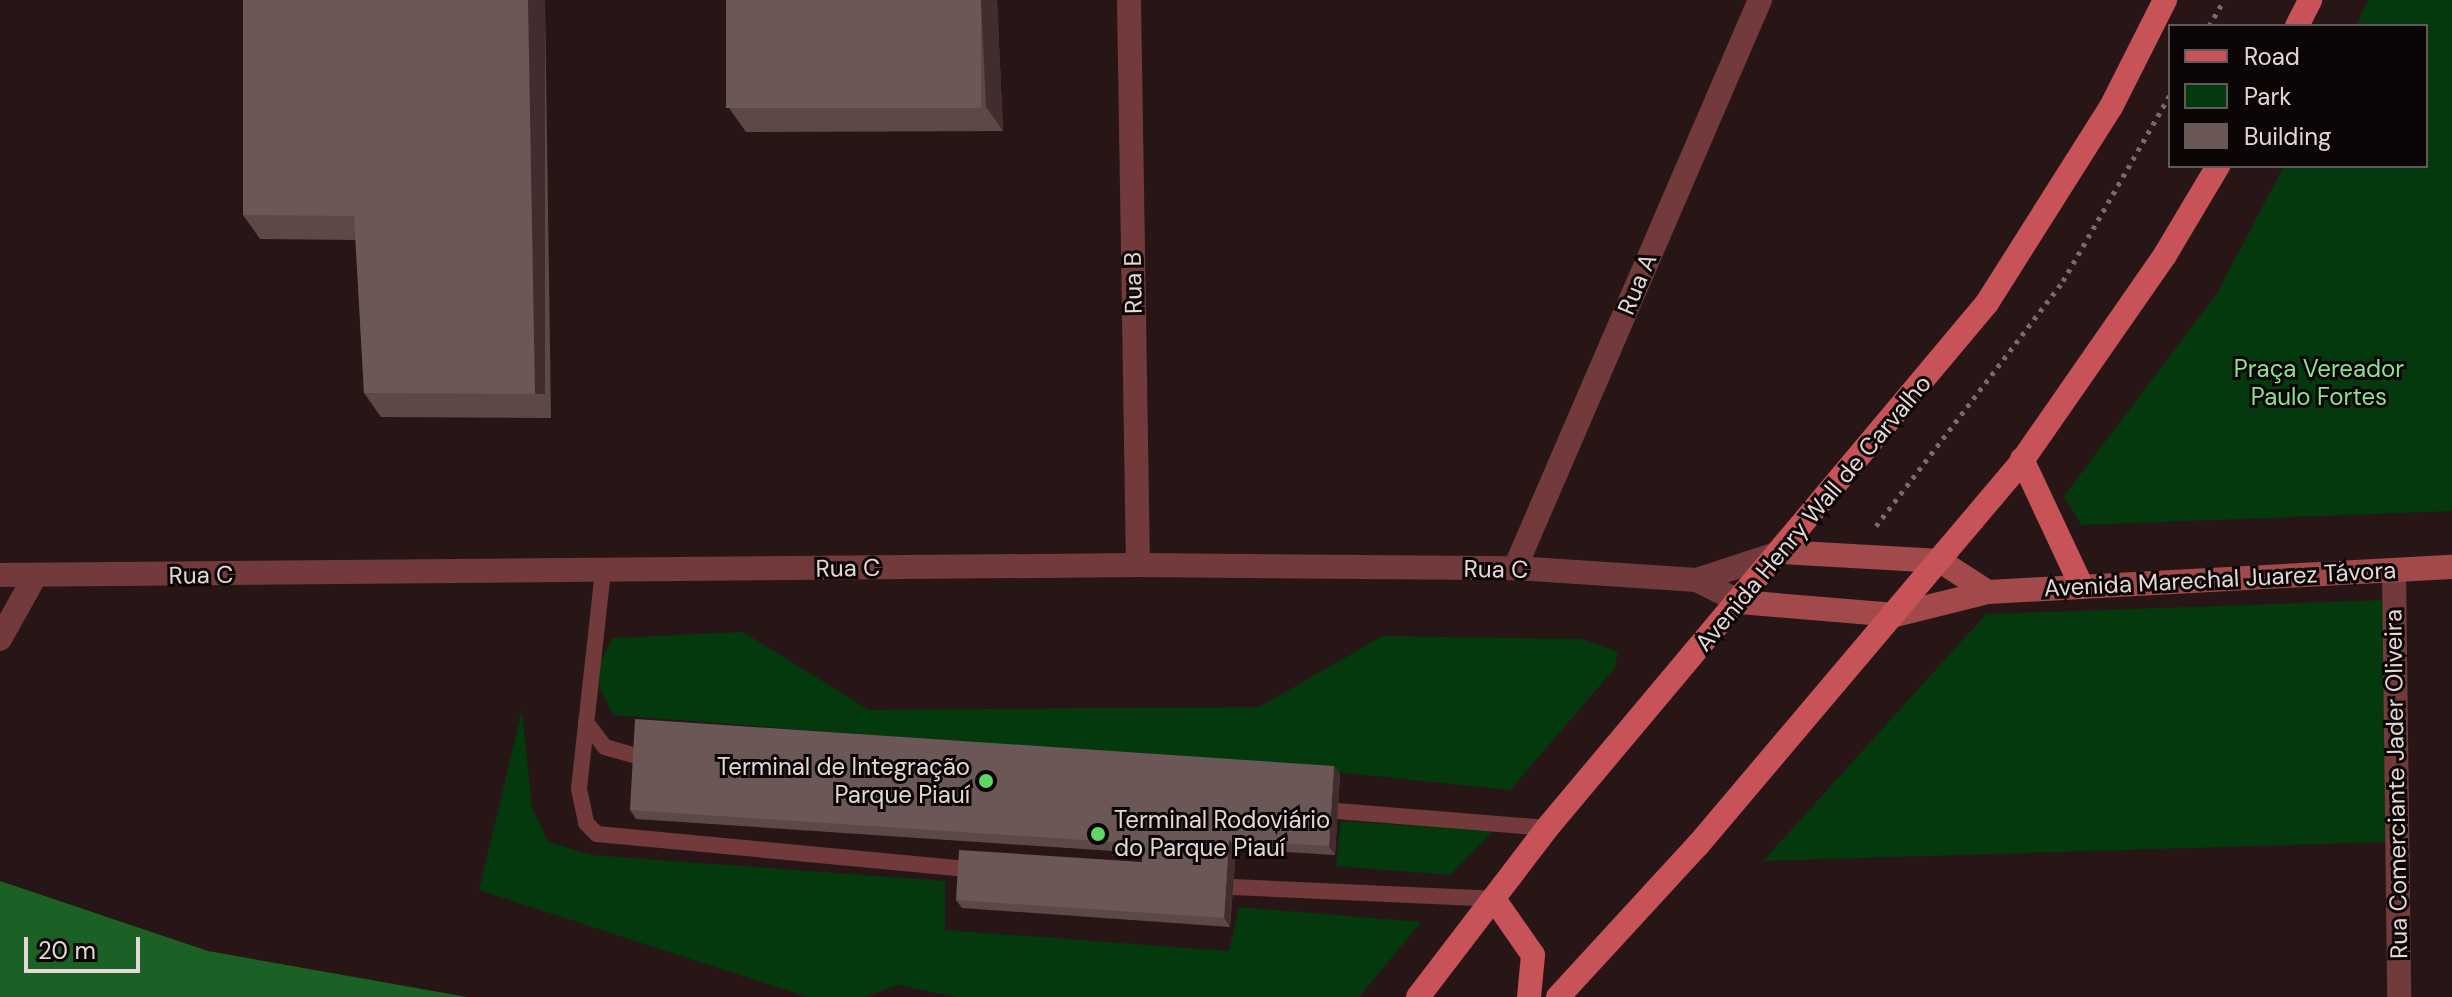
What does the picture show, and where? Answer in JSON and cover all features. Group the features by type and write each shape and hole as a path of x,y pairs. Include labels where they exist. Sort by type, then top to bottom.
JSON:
{"main road":[{"name":"Avenida Henry Wall de Carvalho","path":"1418,997 1547,828 1782,552 1987,303 2111,107 2165,0"},
{"path":"2298,24 2310,0"},
{"path":"1558,997 1698,845 1895,615 2022,459 2165,255 2217,168"},
{"path":"2022,459 2082,587"},
{"path":"1494,899 1533,955 1529,997"}],"street":[{"name":"Rua B","path":"1129,0 1138,565"},
{"name":"Rua A","path":"1515,568 1760,0"},
{"name":"Rua C","path":"0,575 34,578 1138,565 1515,568 1697,580 1782,552"},
{"path":"1782,552 1940,561 1988,592"},
{"name":"Avenida Marechal Juarez Távora","path":"1740,602 1895,615 1988,592 2452,567"},
{"name":"Rua Comerciante Jader Oliveira","path":"2394,570 2399,997"},
{"path":"0,639 34,578"},
{"name":"Rua C","path":"1697,580 1740,602"}],"lane":[{"path":"603,571 579,789 586,823 597,834 644,842 964,869"},
{"path":"586,722 605,747 640,757"},
{"path":"1337,811 1547,828"},
{"path":"1233,887 1494,899"}],"path":[{"path":"2210,24 2224,0"},
{"path":"1854,554 2063,281 2168,98"}],"green space":[{"name":"Praça Vereador Paulo Fortes","path":"2368,0 2452,0 2452,511 2081,525 2064,496 2216,295 2283,168 2428,168 2428,24 2357,24"},
{"path":"2384,600 2386,842 1763,861 1986,614"},
{"path":"743,632 869,710 1259,707 1383,636 1582,639 1618,652 1615,668 1510,790 1297,768 613,715 599,686 600,662 613,638"},
{"path":"522,710 532,808 548,842 592,855 945,881 945,930 1229,951 1239,907 1421,922 1359,997 955,997 898,985 864,997 808,997 479,890"},
{"path":"1341,821 1493,831 1450,875 1336,866"},
{"path":"0,881 208,951 467,997 0,997"}],"building":[{"path":"243,0 528,0 535,394 364,393 354,216 243,215"},
{"path":"726,0 981,0 981,108 726,108"},
{"name":"Terminal Rodoviário do Parque Piauí","path":"635,719 1334,766 1329,846 1229,840 1224,918 956,900 959,850 1142,862 1143,844 630,810"}],"place":[{"name":"Terminal de Integração Parque Piauí","path":"986,781"},
{"name":"Terminal Rodoviário do Parque Piauí","path":"1098,834"}]}
